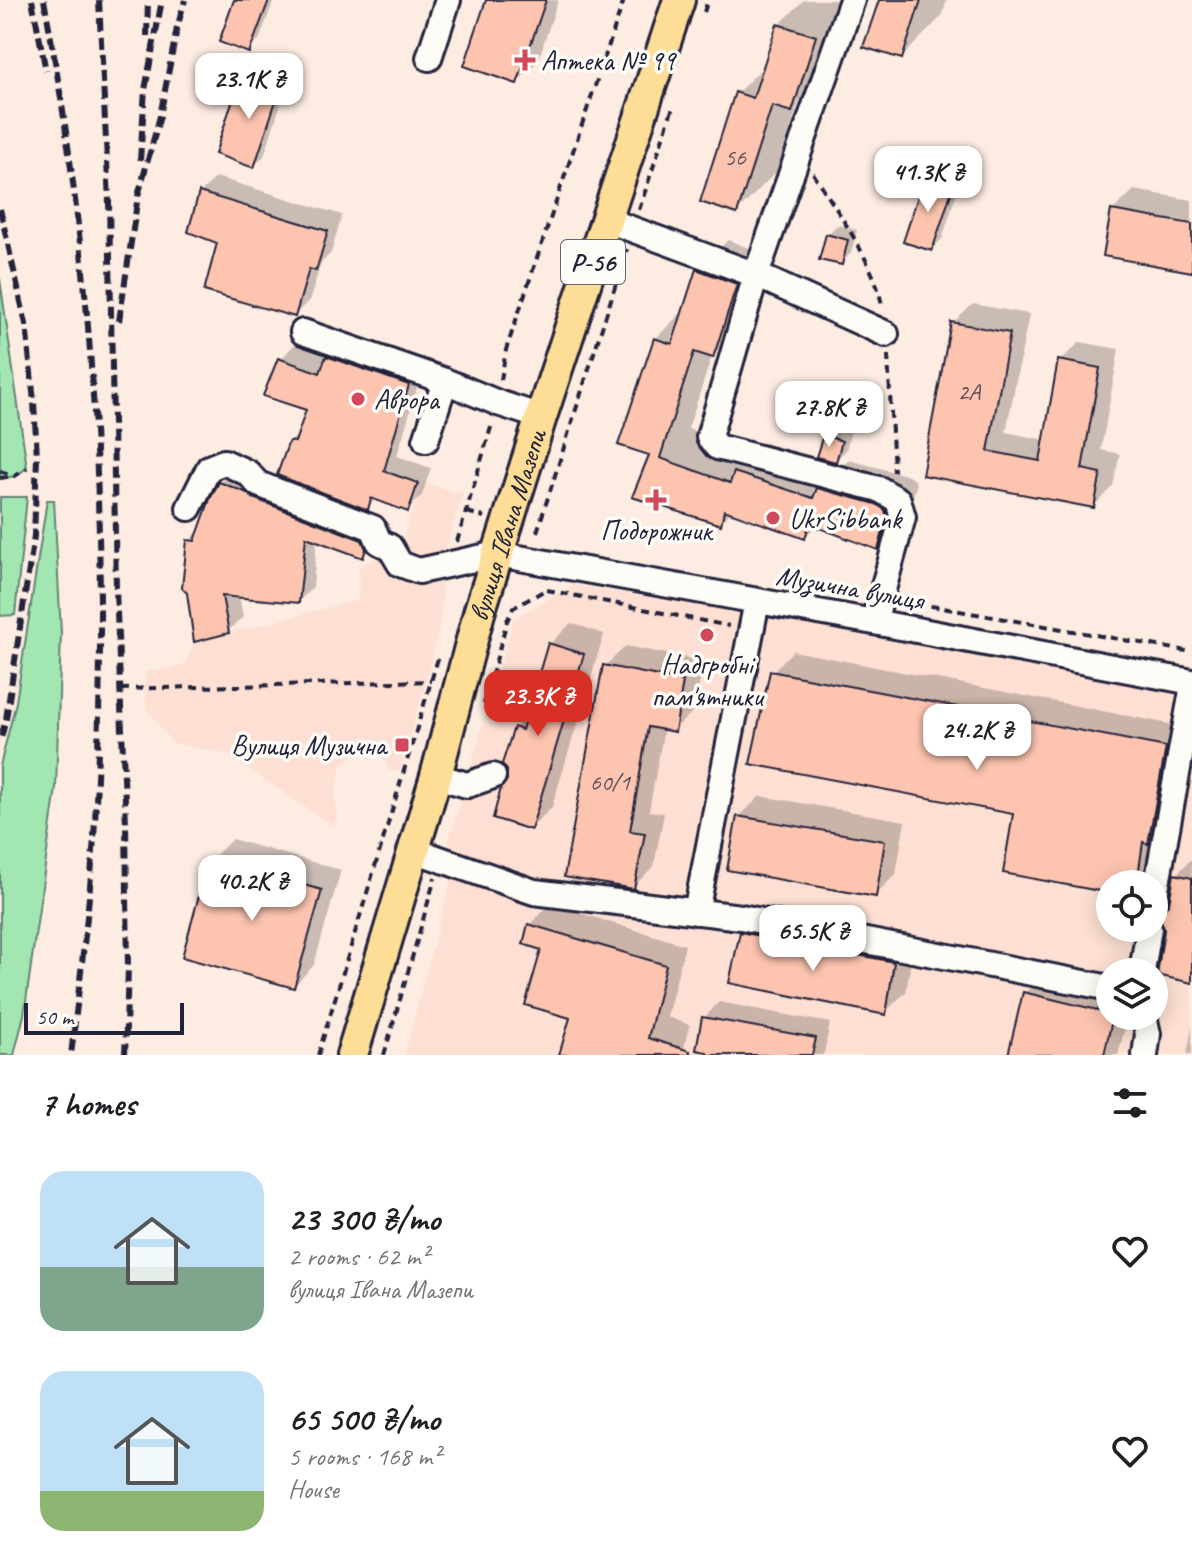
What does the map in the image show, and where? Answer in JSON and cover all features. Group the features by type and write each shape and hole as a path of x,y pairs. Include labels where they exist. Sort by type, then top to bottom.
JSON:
{"main road":[{"name":"вулиця Івана Мазепи","path":"352,1055 436,776 479,613 541,417 620,225 691,6"}],"street":[{"path":"429,58 448,0"},
{"path":"852,0 756,275 709,437 717,447 879,489 898,500 903,517 874,622"},
{"path":"620,225 756,275 886,334"},
{"path":"303,332 541,417"},
{"path":"426,440 445,381"},
{"path":"189,508 209,468 224,462 248,473 258,484 373,528 379,542 390,547 400,564 419,571 497,554"},
{"name":"Музична вулиця","path":"497,554 1192,682"},
{"path":"696,912 757,601"},
{"path":"1159,870 1192,691"},
{"path":"436,776 467,785 493,776"},
{"path":"414,850 534,892 741,917 1096,985"},
{"path":"1145,1055 1147,1030"}],"path":[{"path":"456,564 455,548 498,403 506,350 624,0"},
{"path":"691,6 708,0"},
{"path":"537,532 620,225 677,95"},
{"path":"0,478 15,476 27,468"},
{"path":"0,471 15,476"},
{"path":"467,512 490,519"},
{"path":"547,590 549,579"},
{"path":"498,619 507,621 513,608 547,590 751,630"},
{"path":"881,597 1192,652"},
{"path":"318,1055 441,651"},
{"path":"121,689 432,681"}],"shaded area":[{"path":"423,482 463,494 443,555 441,620 399,772 389,770 383,757 365,751 357,752 342,765 335,793 337,819 333,826 226,754 172,743 146,708 145,672 186,665 194,642 358,600 359,566 400,547"},
{"path":"574,585 771,616 1192,692 1192,1055 404,1055 451,879 449,839 514,618"}],"green space":[{"path":"0,279 27,468 15,476 0,479"},
{"path":"0,497 27,497 15,615 0,616"},
{"path":"47,500 54,500 61,633 56,788 24,1015 14,1055 0,1055 0,766 16,702"}],"building":[{"path":"234,0 269,0 249,53 219,42"},
{"path":"486,0 546,0 517,84 464,66"},
{"path":"879,0 921,0 902,59 863,47"},
{"path":"777,24 816,36 792,112 772,106 737,214 700,202 735,92 753,98"},
{"path":"263,69 284,76 254,168 215,154 237,87 257,93"},
{"path":"924,178 953,187 932,251 903,242"},
{"path":"199,192 328,231 316,271 309,269 295,317 204,291 217,243 188,232"},
{"path":"1111,210 1192,224 1192,272 1103,256"},
{"path":"826,234 848,240 842,265 819,260"},
{"path":"696,269 737,284 713,358 694,352 660,458 730,483 734,472 813,498 817,488 876,504 885,510 887,517 878,550 809,524 805,539 724,510 721,525 632,497 649,455 618,445 654,338 672,344"},
{"path":"951,322 1010,333 988,451 1040,461 1058,360 1100,368 1082,469 1101,473 1094,508 922,475"},
{"path":"326,356 409,385 384,471 418,483 408,512 371,498 368,510 277,475 289,441 295,442 306,410 263,396 278,358 320,373"},
{"path":"823,435 842,441 836,462 816,457"},
{"path":"219,482 362,540 366,549 363,558 306,537 299,603 222,596 229,633 194,642 187,593 182,588 187,540 195,541"},
{"path":"548,643 584,654 531,830 493,818 501,788 507,780 507,770 502,764 514,727 522,730"},
{"path":"603,665 683,681 675,732 648,727 630,831 645,833 634,889 564,877"},
{"path":"770,671 1166,747 1148,844 1143,842 1139,870 1096,870 1096,890 1003,873 1013,814 750,764"},
{"path":"737,816 885,841 876,897 727,870"},
{"path":"209,859 322,890 294,988 182,957"},
{"path":"1174,874 1192,878 1192,983 1168,978 1168,958 1160,958 1162,942 1168,942 1169,903"},
{"path":"528,924 666,965 648,1038 690,1051 690,1055 559,1055 570,1018 525,1005 541,950 523,944"},
{"path":"740,932 894,962 886,1015 729,983"},
{"path":"1023,992 1096,1010 1096,1030 1110,1030 1104,1055 1008,1055"},
{"path":"702,1017 816,1038 812,1055 707,1055 707,1052 696,1050"}],"railway":[{"path":"32,0 46,71"},
{"path":"44,0 61,99 86,299 98,500 100,601 96,802 71,1055"},
{"path":"99,0 109,202 116,589 126,824 128,968 125,1055"},
{"path":"147,36 148,0"},
{"path":"140,160 145,90 162,0"},
{"path":"119,321 138,196 160,116 185,0"},
{"path":"0,209 26,324 37,457 34,536 0,742"}],"place":[{"name":"Аптека № 99","path":"525,60"},
{"name":"Аврора","path":"358,399"},
{"name":"Подорожник","path":"656,500"},
{"name":"UkrSibbank","path":"773,518"},
{"name":"Надгробні пам'ятники","path":"707,635"},
{"name":"Вулиця Музична","path":"402,745"}]}
